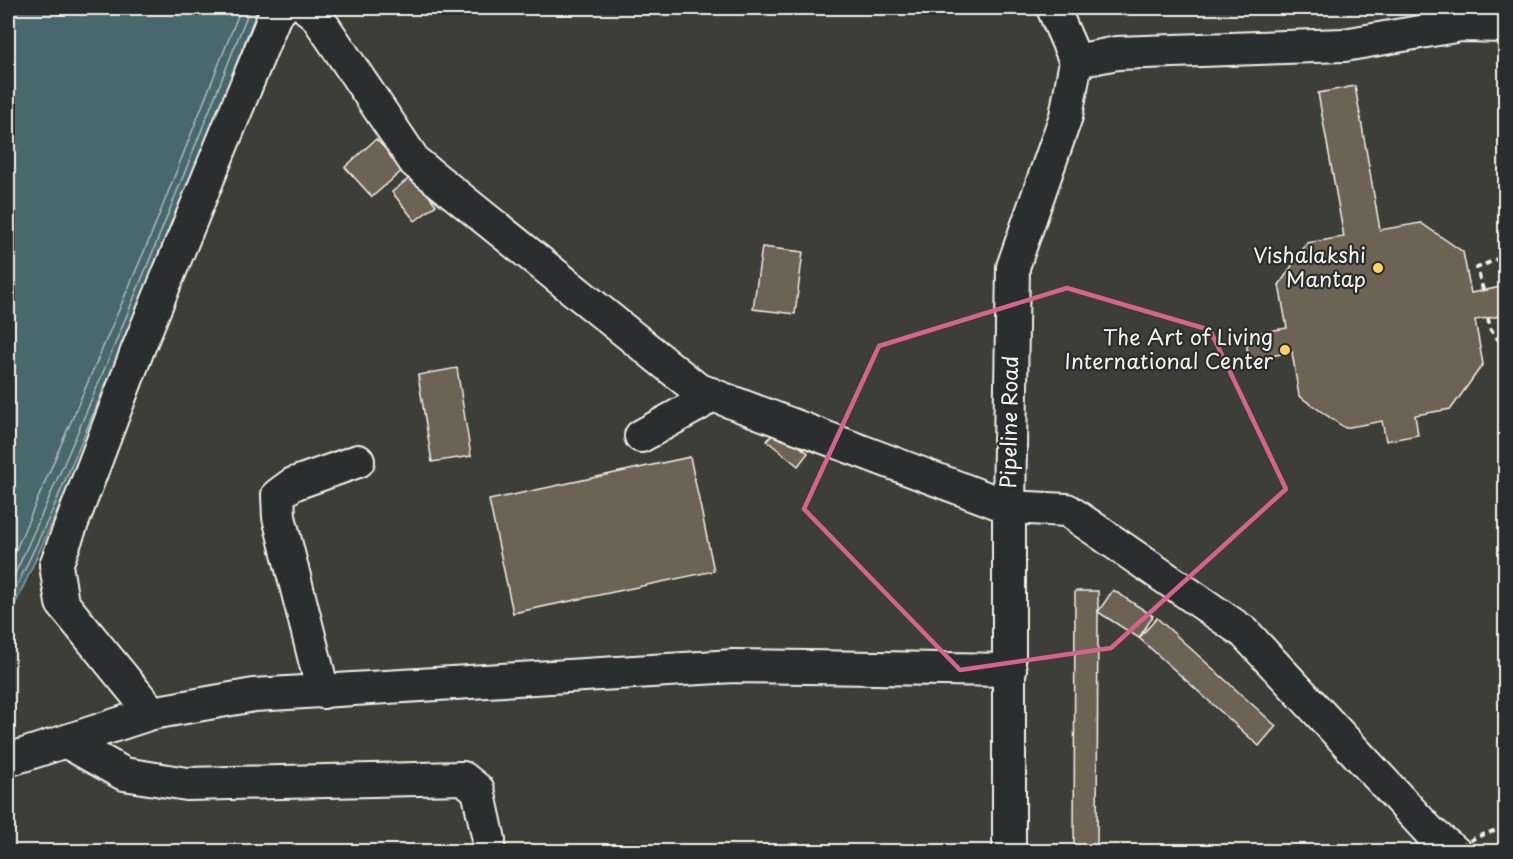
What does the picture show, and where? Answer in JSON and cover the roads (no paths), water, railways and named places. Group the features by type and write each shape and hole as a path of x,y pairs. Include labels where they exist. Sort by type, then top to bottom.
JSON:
{"street":[{"path":"152,713 62,603 57,565 138,349 275,15 282,8"},
{"path":"307,8 316,15 415,162 697,389 1009,507 1067,510 1244,632 1430,832 1454,852"},
{"path":"1053,8 1076,61 1117,53 1344,45 1461,26 1506,26"},
{"name":"Pipeline Road","path":"1009,852 1012,267 1066,116 1076,61"},
{"path":"641,436 699,404 711,394"},
{"path":"323,692 279,517 278,495 293,484 357,461"},
{"path":"8,760 152,713 254,695 734,666 1010,670"},
{"path":"67,742 124,774 187,784 463,777 478,790 489,840 488,852"}],"water":[{"path":"8,8 265,8 112,386 13,609 8,611"}],"place":[{"name":"Vishalakshi Mantap","path":"1378,268"},
{"name":"The Art of Living International Center","path":"1285,350"}]}
